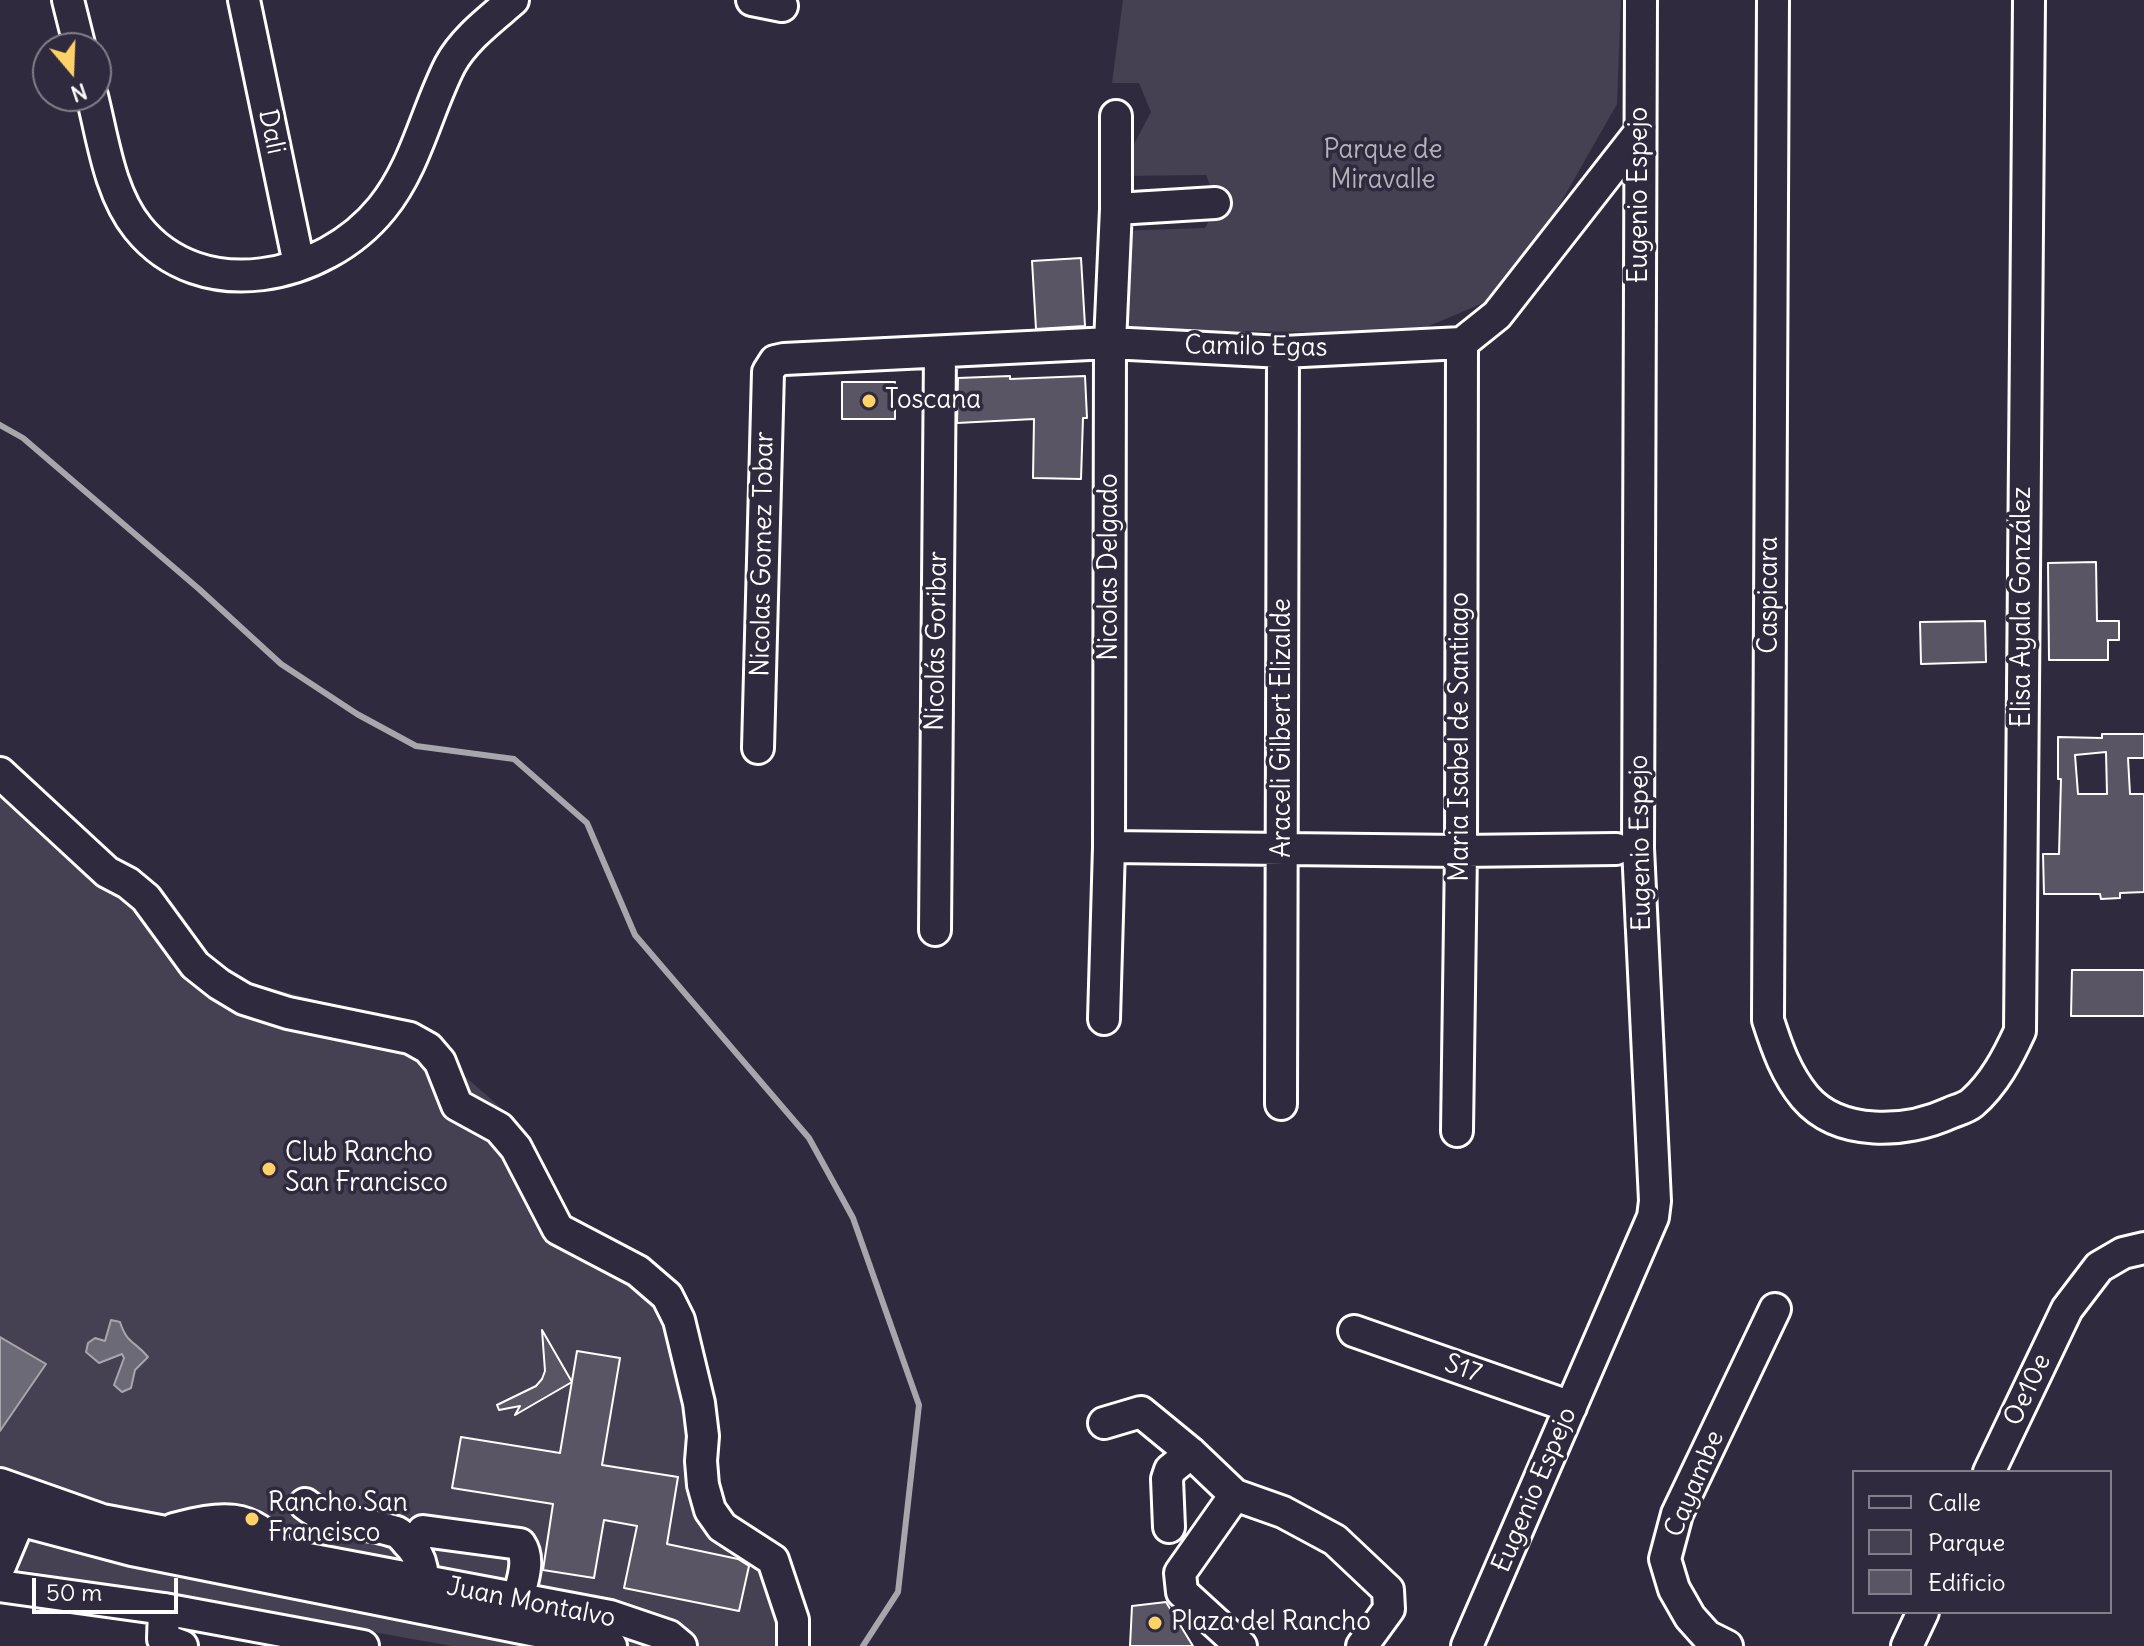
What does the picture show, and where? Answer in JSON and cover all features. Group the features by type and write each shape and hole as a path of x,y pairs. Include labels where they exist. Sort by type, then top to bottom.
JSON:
{"street":[{"path":"68,0 76,32"},
{"name":"Dali","path":"244,0 299,264"},
{"path":"96,112 114,181 124,206 150,242 174,260 199,271 227,277 275,273 331,251 381,210 401,182 450,64 463,46 513,0"},
{"path":"752,0 782,6"},
{"name":"Eugenio Espejo","path":"1467,1646 1653,1217 1655,1201 1638,848 1641,0"},
{"name":"Caspicara","path":"1773,0 1768,1020 1783,1064 1807,1100 1838,1120 1880,1129"},
{"name":"Elisa Ayala González","path":"1880,1129 1931,1122 1971,1104 2003,1067 2020,1031 2029,0"},
{"name":"Nicolas Delgado","path":"1104,1019 1109,847 1110,343 1116,209 1116,116"},
{"path":"1462,343 1497,315 1640,132"},
{"path":"1116,209 1215,203"},
{"name":"Camilo Egas","path":"775,361 1110,343 1283,352 1462,343"},
{"name":"Maria Isabel de Santiago","path":"1457,1131 1462,343"},
{"name":"Araceli Gilbert Elizalde","path":"1281,1104 1283,352"},
{"name":"Nicolás Goribar","path":"935,930 940,353"},
{"name":"Nicolas Gomez Tobar","path":"758,748 768,372 775,361"},
{"path":"0,773 107,872 128,883 146,898 195,965 219,984 244,999 288,1013 410,1038 428,1048 440,1062 457,1105 499,1128 516,1148 558,1229 638,1271 667,1296 679,1320 699,1403 703,1485 710,1510 722,1527 773,1560 793,1620 793,1646"},
{"path":"1109,847 1461,851 1616,849"},
{"name":"Oe10e","path":"1990,1470 2067,1309 2099,1267 2123,1253 2144,1248"},
{"name":"Cayambe","path":"1727,1646 1707,1636 1690,1617 1674,1589 1665,1559 1677,1514 1775,1309"},
{"name":"S17","path":"1354,1331 1571,1407"},
{"path":"1104,1423 1141,1412 1235,1495 1283,1512 1335,1540 1388,1590 1389,1609 1362,1646"},
{"path":"1169,1527 1167,1479 1170,1470 1191,1453"},
{"name":"Juan Montalvo","path":"0,1484 144,1536 421,1594 518,1599 610,1616 669,1636 681,1646"},
{"path":"1235,1495 1180,1573 1182,1592 1241,1646"},
{"path":"305,1504 317,1513 344,1523 396,1531 415,1549 421,1594"},
{"path":"0,1566 10,1518"},
{"name":"Juan Montalvo","path":"10,1518 282,1553 611,1646"},
{"path":"423,1531 520,1544 526,1560 518,1599"},
{"path":"0,1586 164,1609 363,1646"},
{"path":"164,1609 163,1639 182,1646"},
{"path":"1907,1646 1922,1614"}],"green space":[{"name":"Parque de Miravalle","path":"1123,0 1621,0 1617,104 1544,232 1488,301 1412,333 1120,330 1116,231 1205,228 1213,202 1206,175 1117,176 1151,112 1139,83 1112,83"},
{"name":"Club Rancho San Francisco","path":"0,753 104,866 151,882 188,937 243,981 404,1023 517,1122 561,1215 680,1291 717,1505 785,1556 795,1646 452,1646 23,1570 0,1573"}],"shaded area":[{"path":"111,1320 120,1322 129,1339 148,1357 135,1370 131,1388 122,1392 114,1385 124,1358 122,1354 99,1363 86,1352 88,1343 95,1338 105,1341"},
{"path":"0,1337 46,1364 0,1431"}],"building":[{"path":"1081,258 1085,326 1036,329 1032,261"},
{"path":"1010,376 1010,379 1085,376 1087,418 1083,418 1081,479 1033,478 1034,419 957,423 958,378"},
{"name":"Toscana","path":"842,382 895,382 895,419 842,419"},
{"path":"2096,562 2097,621 2119,621 2119,640 2108,640 2108,660 2049,660 2048,563"},
{"path":"1985,621 1986,662 1921,664 1920,622"},
{"path":"2102,734 2144,734 2144,758 2128,758 2130,794 2144,794 2144,892 2120,893 2120,898 2101,899 2100,894 2044,894 2043,854 2059,854 2061,779 2058,779 2058,737 2102,738","holes":["2106,752 2107,794 2078,794 2075,755"]},
{"path":"2072,970 2144,970 2144,1016 2071,1016"},
{"path":"542,1330 572,1382 515,1415 520,1406 499,1410 497,1405 536,1386 542,1379 545,1371"},
{"path":"577,1351 620,1358 602,1465 678,1477 667,1544 738,1559 749,1566 739,1611 624,1588 637,1526 604,1520 594,1578 543,1570 553,1504 452,1488 461,1437 560,1453"},
{"name":"Plaza del Rancho","path":"1166,1602 1193,1646 1130,1646 1132,1606"}],"waterway":[{"path":"0,425 23,438 281,664 357,714 416,746 514,759 587,823 635,935 809,1138 853,1218 919,1405 898,1592 863,1646"}],"place":[{"name":"Toscana","path":"869,401"},
{"name":"Club Rancho San Francisco","path":"269,1169"},
{"name":"Rancho San Francisco","path":"252,1519"},
{"name":"Plaza del Rancho","path":"1155,1623"}]}
